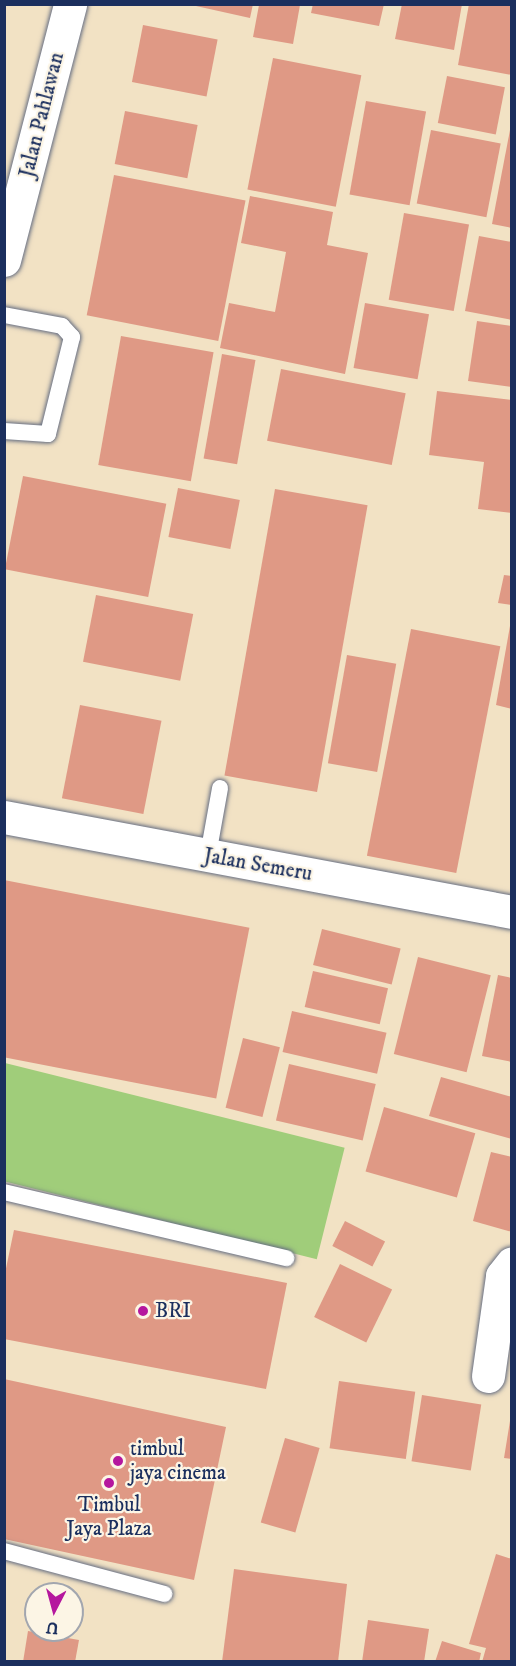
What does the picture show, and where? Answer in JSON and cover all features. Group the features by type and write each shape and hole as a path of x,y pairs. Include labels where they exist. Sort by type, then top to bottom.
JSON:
{"street":[{"name":"Jalan Pahlawan","path":"4,260 70,4"},
{"name":"Jalan Semeru","path":"4,818 512,912"},
{"path":"488,1376 502,1276 512,1263"}],"lane":[{"path":"4,315 62,326 72,337 48,434 4,431"},
{"path":"208,855 220,788"},
{"path":"4,1192 286,1258"},
{"path":"4,1551 164,1594"}],"green space":[{"path":"5,1063 345,1148 317,1259 4,1181"}],"building":[{"path":"187,4 253,4 250,18"},
{"path":"313,4 384,4 379,26 311,13"},
{"path":"402,4 462,4 454,50 395,39"},
{"path":"469,4 512,5 512,75 458,65"},
{"path":"259,5 300,5 293,44 253,37"},
{"path":"143,25 218,40 207,96 132,82"},
{"path":"273,58 361,75 336,207 247,190"},
{"path":"447,76 505,87 496,134 438,123"},
{"path":"366,101 426,112 410,205 350,195"},
{"path":"125,111 198,125 187,178 115,164"},
{"path":"431,130 501,144 486,217 417,204"},
{"path":"510,130 512,130 512,228 492,224"},
{"path":"114,175 246,201 218,341 87,315"},
{"path":"250,196 333,212 327,245 368,253 345,374 220,348 229,303 275,312 286,252 241,243"},
{"path":"404,213 469,224 454,311 389,300"},
{"path":"479,236 512,242 512,320 465,311"},
{"path":"365,303 429,314 418,379 354,368"},
{"path":"477,321 512,326 512,387 468,381"},
{"path":"121,336 214,352 191,481 98,465"},
{"path":"222,354 255,360 237,464 204,458"},
{"path":"281,369 406,393 392,465 267,441"},
{"path":"437,391 512,400 512,513 478,509 484,462 429,455"},
{"path":"23,476 166,504 148,597 5,569"},
{"path":"178,488 240,500 230,549 168,537"},
{"path":"275,489 368,505 317,792 224,776"},
{"path":"504,575 512,576 512,605 498,603"},
{"path":"96,595 193,614 180,681 83,662"},
{"path":"510,626 512,626 512,709 496,705"},
{"path":"411,629 500,646 456,873 367,856"},
{"path":"347,655 396,664 377,772 328,763"},
{"path":"80,705 161,721 143,814 62,798"},
{"path":"4,880 249,928 216,1099 4,1057"},
{"path":"322,929 401,949 392,984 313,965"},
{"path":"418,957 491,975 467,1072 394,1054"},
{"path":"313,971 388,988 380,1024 305,1007"},
{"path":"498,975 512,978 512,1062 482,1056"},
{"path":"292,1011 387,1033 377,1074 283,1052"},
{"path":"243,1038 280,1047 262,1117 226,1108"},
{"path":"289,1064 376,1084 363,1141 276,1121"},
{"path":"441,1077 512,1097 512,1139 429,1116"},
{"path":"384,1107 475,1133 457,1198 366,1171"},
{"path":"491,1152 512,1157 512,1232 473,1221"},
{"path":"345,1221 385,1241 372,1266 332,1246"},
{"name":"BRI","path":"14,1230 287,1283 266,1389 4,1339 4,1278"},
{"path":"340,1264 392,1289 366,1342 314,1317"},
{"name":"Timbul Jaya Plaza","path":"4,1379 226,1427 194,1580 4,1539"},
{"path":"339,1381 415,1392 406,1459 330,1448"},
{"path":"422,1395 481,1404 471,1471 412,1461"},
{"path":"510,1421 512,1422 512,1459 504,1458"},
{"path":"285,1438 320,1448 295,1533 261,1523"},
{"path":"496,1554 512,1559 512,1662 482,1662 486,1648 469,1644"},
{"path":"234,1569 347,1584 338,1662 222,1662"},
{"path":"368,1620 429,1629 424,1662 362,1662"},
{"path":"442,1641 481,1653 479,1662 435,1662"},
{"path":"26,1642 79,1642 75,1662 23,1662"}],"place":[{"name":"BRI","path":"143,1311"},
{"name":"timbul jaya cinema","path":"118,1461"},
{"name":"Timbul Jaya Plaza","path":"109,1483"}]}
